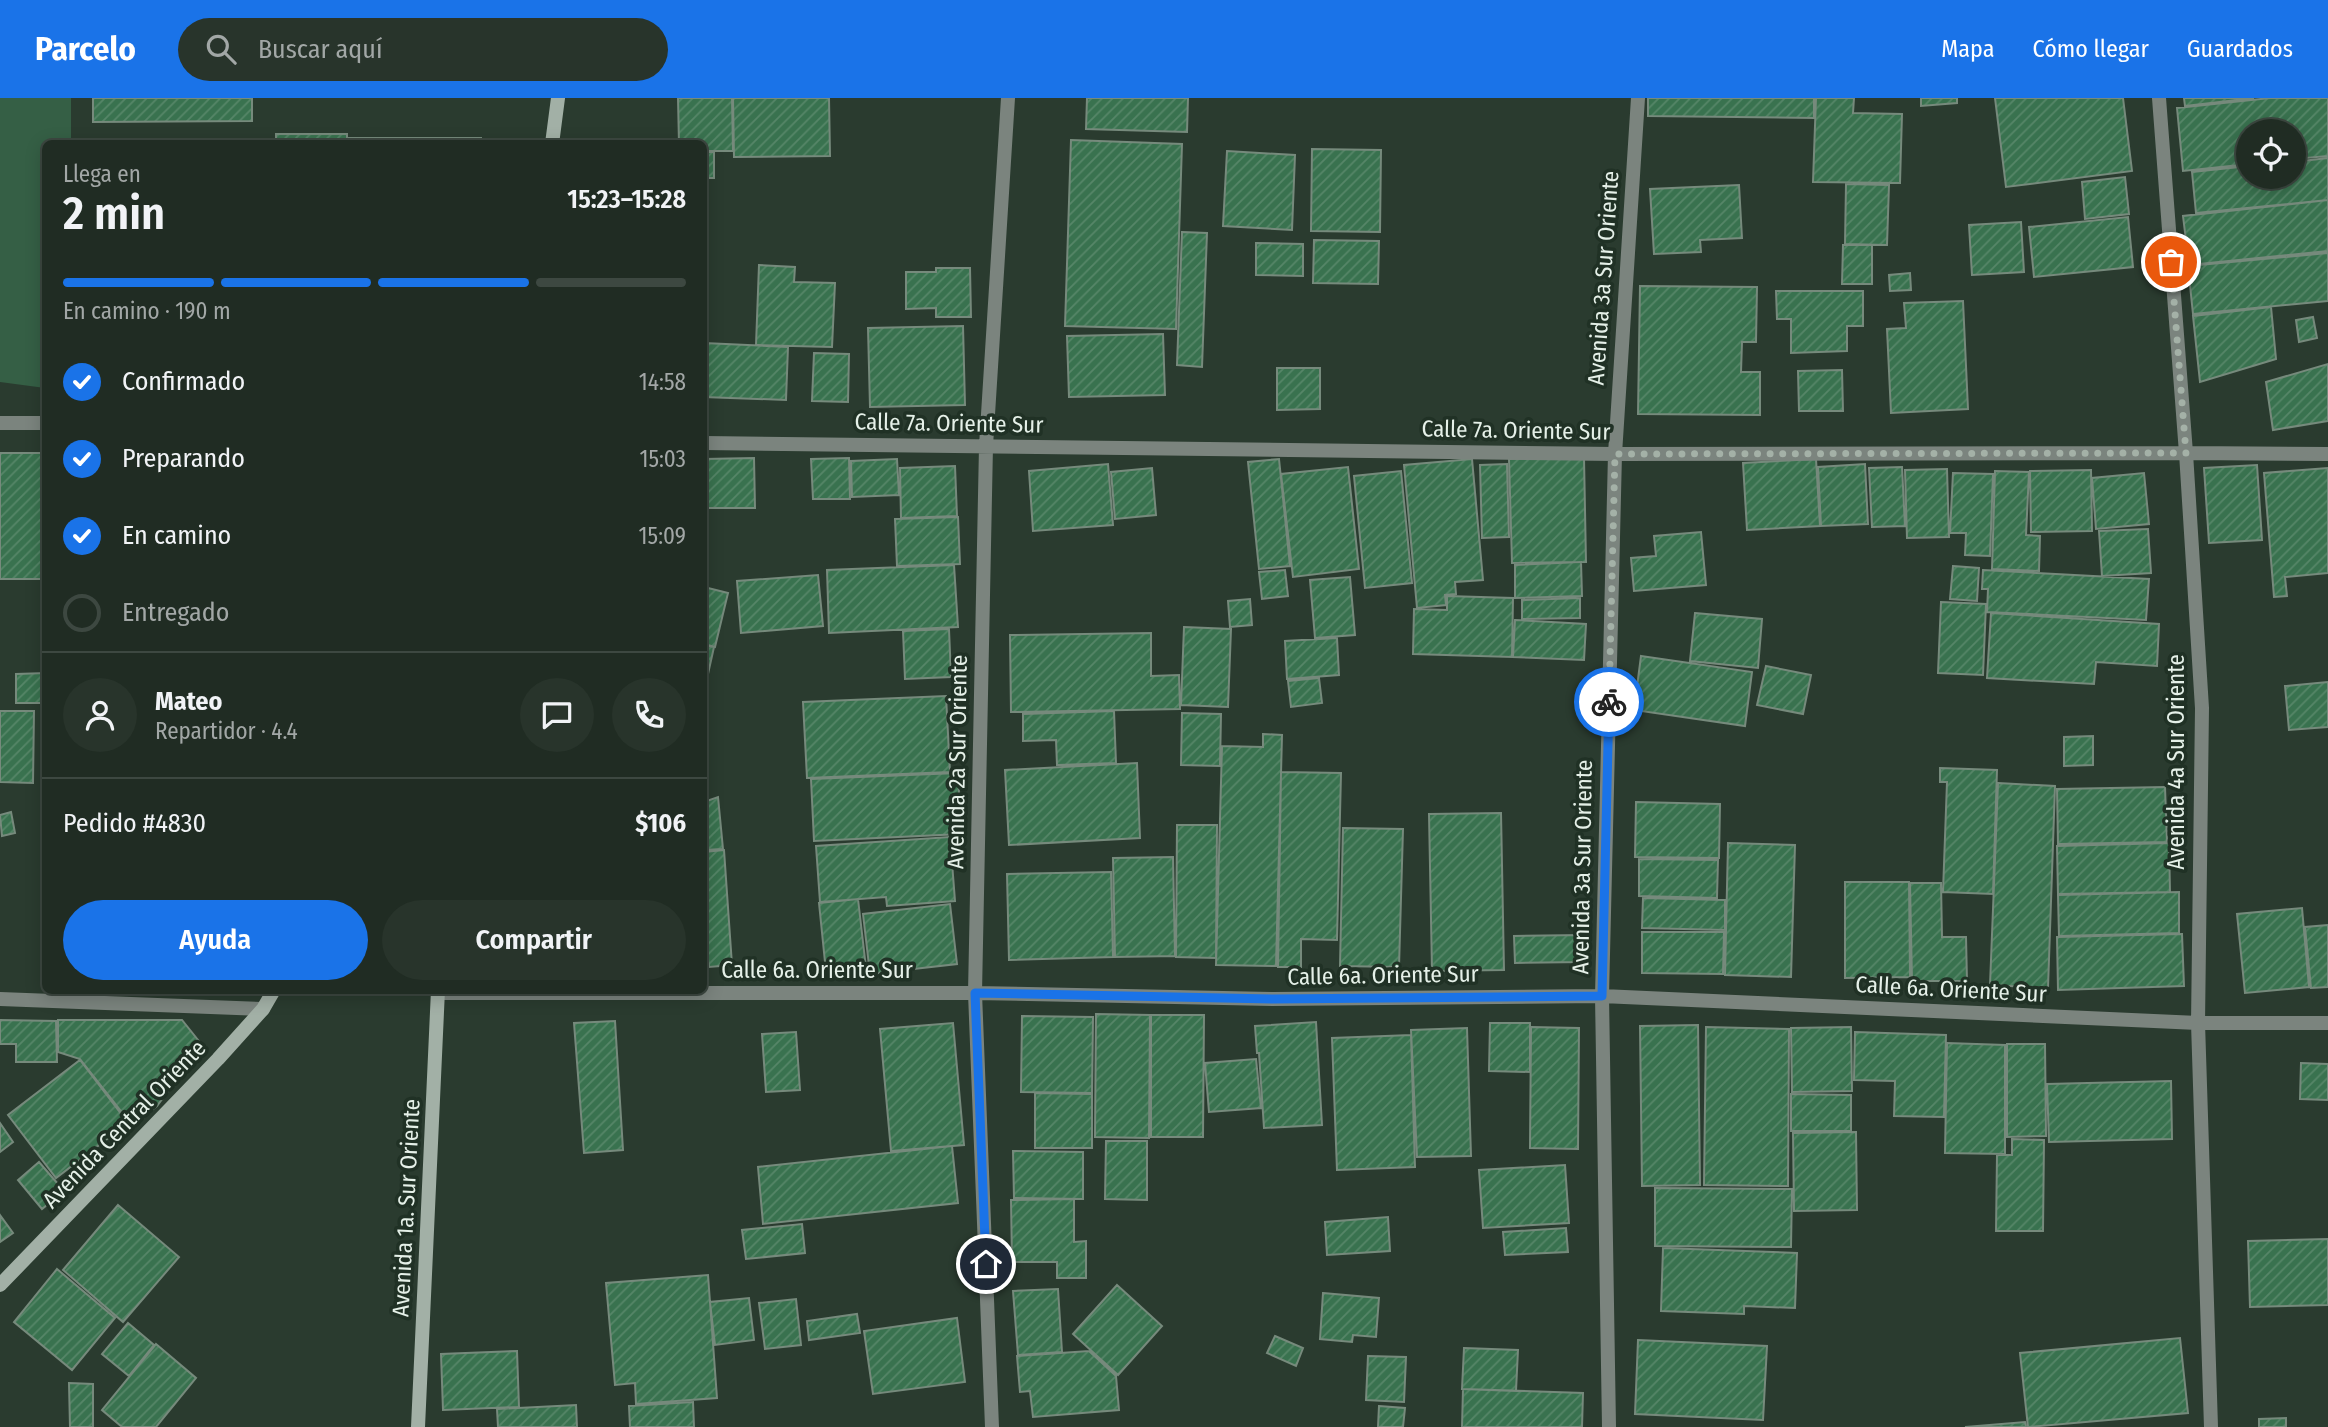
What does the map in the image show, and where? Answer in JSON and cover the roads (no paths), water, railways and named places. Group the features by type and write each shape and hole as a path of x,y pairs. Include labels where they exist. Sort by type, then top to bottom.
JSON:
{"street":[{"path":"553,140 558,98"},
{"name":"Avenida 2a Sur Oriente","path":"992,1427 975,993 986,446 1007,98"},
{"name":"Avenida 3a Sur Oriente","path":"1609,1427 1602,996 1615,454 1637,98"},
{"name":"Avenida 4a Sur Oriente","path":"2159,98 2202,708 2198,1023 2211,1427"},
{"path":"556,114 558,140"},
{"path":"0,423 42,423"},
{"name":"Calle 7a. Oriente Sur","path":"707,443 1615,454 2328,454"},
{"name":"Calle 6a. Oriente Sur","path":"707,993 975,993 1273,999 1602,996 2198,1023 2328,1023"},
{"name":"Avenida Central Oriente","path":"0,1284 218,1059 263,1009 272,994"},
{"name":"Avenida 1a. Sur Oriente","path":"418,1427 438,994"},
{"path":"0,999 263,1009"}]}
